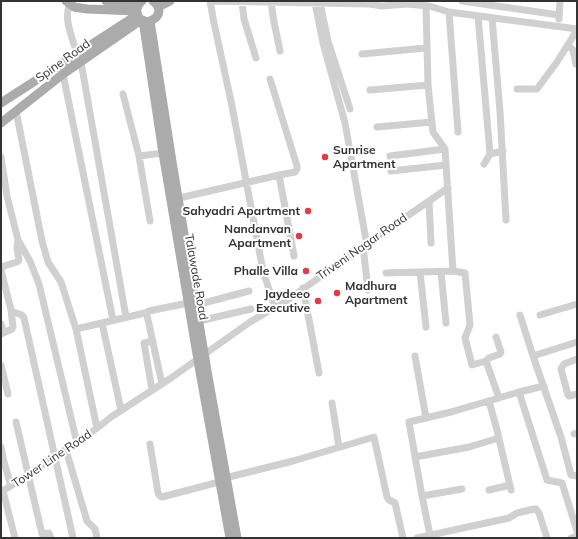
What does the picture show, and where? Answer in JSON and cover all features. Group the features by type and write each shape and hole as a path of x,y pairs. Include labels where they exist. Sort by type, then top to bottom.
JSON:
{"main road":[{"path":"106,1 155,18 159,12 156,3 170,1"},
{"path":"69,2 74,7 87,10 141,13"},
{"name":"Spine Road","path":"1,103 79,58 141,13"},
{"name":"Talawade Road","path":"141,13 163,153 174,199"},
{"name":"Talawade Road","path":"141,13 233,536"},
{"name":"Spine Road","path":"1,123 63,74 79,58"},
{"name":"Talawade Road","path":"192,304 199,321 201,356"}],"street":[{"path":"275,308 263,271 210,1 370,4 407,2 450,12 577,29 557,62 536,89 517,89"},
{"path":"428,6 437,1"},
{"path":"462,1 559,15"},
{"path":"558,26 560,1"},
{"path":"69,2 67,19 79,58 126,318"},
{"path":"242,2 246,24 256,58"},
{"path":"271,2 280,51"},
{"path":"317,3 350,109"},
{"path":"317,3 323,43 345,123 366,240 368,290"},
{"path":"428,6 426,48 428,85 433,132 445,149 453,271"},
{"path":"450,12 458,132"},
{"path":"478,16 490,154 484,164"},
{"path":"492,18 503,151 506,220"},
{"path":"568,45 573,50 576,64"},
{"path":"362,54 426,48"},
{"path":"63,74 113,320"},
{"path":"174,199 295,172 297,166 270,79"},
{"path":"370,90 428,85"},
{"path":"123,94 139,156 150,221"},
{"path":"16,111 45,253 50,266 61,282 76,329 100,426"},
{"path":"377,128 432,122"},
{"path":"390,156 445,149"},
{"path":"490,154 503,151"},
{"path":"139,156 163,153"},
{"path":"1,157 7,196 18,240 30,261 39,284 77,443"},
{"path":"391,171 446,165"},
{"path":"279,175 294,256"},
{"name":"Triveni Nagar Road","path":"100,426 250,322 275,308 448,188"},
{"path":"429,201 431,243"},
{"path":"1,324 2,334 13,327 11,310 1,270 4,266 18,262 18,240"},
{"path":"386,273 453,271 464,273 470,325 465,338 472,365 486,361 487,359 501,352 496,337"},
{"path":"420,272 426,327"},
{"path":"441,272 446,323"},
{"path":"303,288 319,373"},
{"path":"149,310 192,304 249,292"},
{"path":"540,315 577,304"},
{"path":"199,321 251,309"},
{"path":"11,310 22,314 24,318 73,538"},
{"path":"76,329 145,313 147,314 162,384"},
{"path":"520,315 561,436 571,475 577,476"},
{"path":"102,323 121,410"},
{"path":"152,390 144,344 153,341"},
{"path":"533,356 577,342"},
{"path":"415,356 426,418"},
{"path":"577,359 564,364 561,369 568,395 577,394"},
{"path":"486,361 499,398"},
{"path":"1,365 8,394"},
{"path":"430,535 409,422 544,386"},
{"path":"519,392 547,480 562,483 577,531"},
{"path":"488,490 510,488 489,401"},
{"path":"332,403 339,447"},
{"path":"16,422 42,534 49,533 51,538"},
{"name":"Tower Line Road","path":"2,491 77,443 100,426"},
{"path":"150,444 158,493 162,497 374,437 387,497 395,503 403,538"},
{"path":"415,457 469,447 499,438"},
{"path":"1,447 11,486"},
{"path":"66,450 87,521 95,529 97,538"},
{"path":"422,496 462,489"},
{"path":"2,491 15,538"},
{"path":"417,538 509,518 534,509 536,509 539,513 547,538"},
{"path":"571,538 577,536"}],"place":[{"name":"Sunrise Apartment","path":"325,157"},
{"name":"Sahyadri Apartment","path":"308,211"},
{"name":"Nandanvan Apartment","path":"299,236"},
{"name":"Phalle Villa","path":"306,271"},
{"name":"Madhura Apartment","path":"337,293"},
{"name":"Jaydeeo Executive","path":"318,301"}]}
